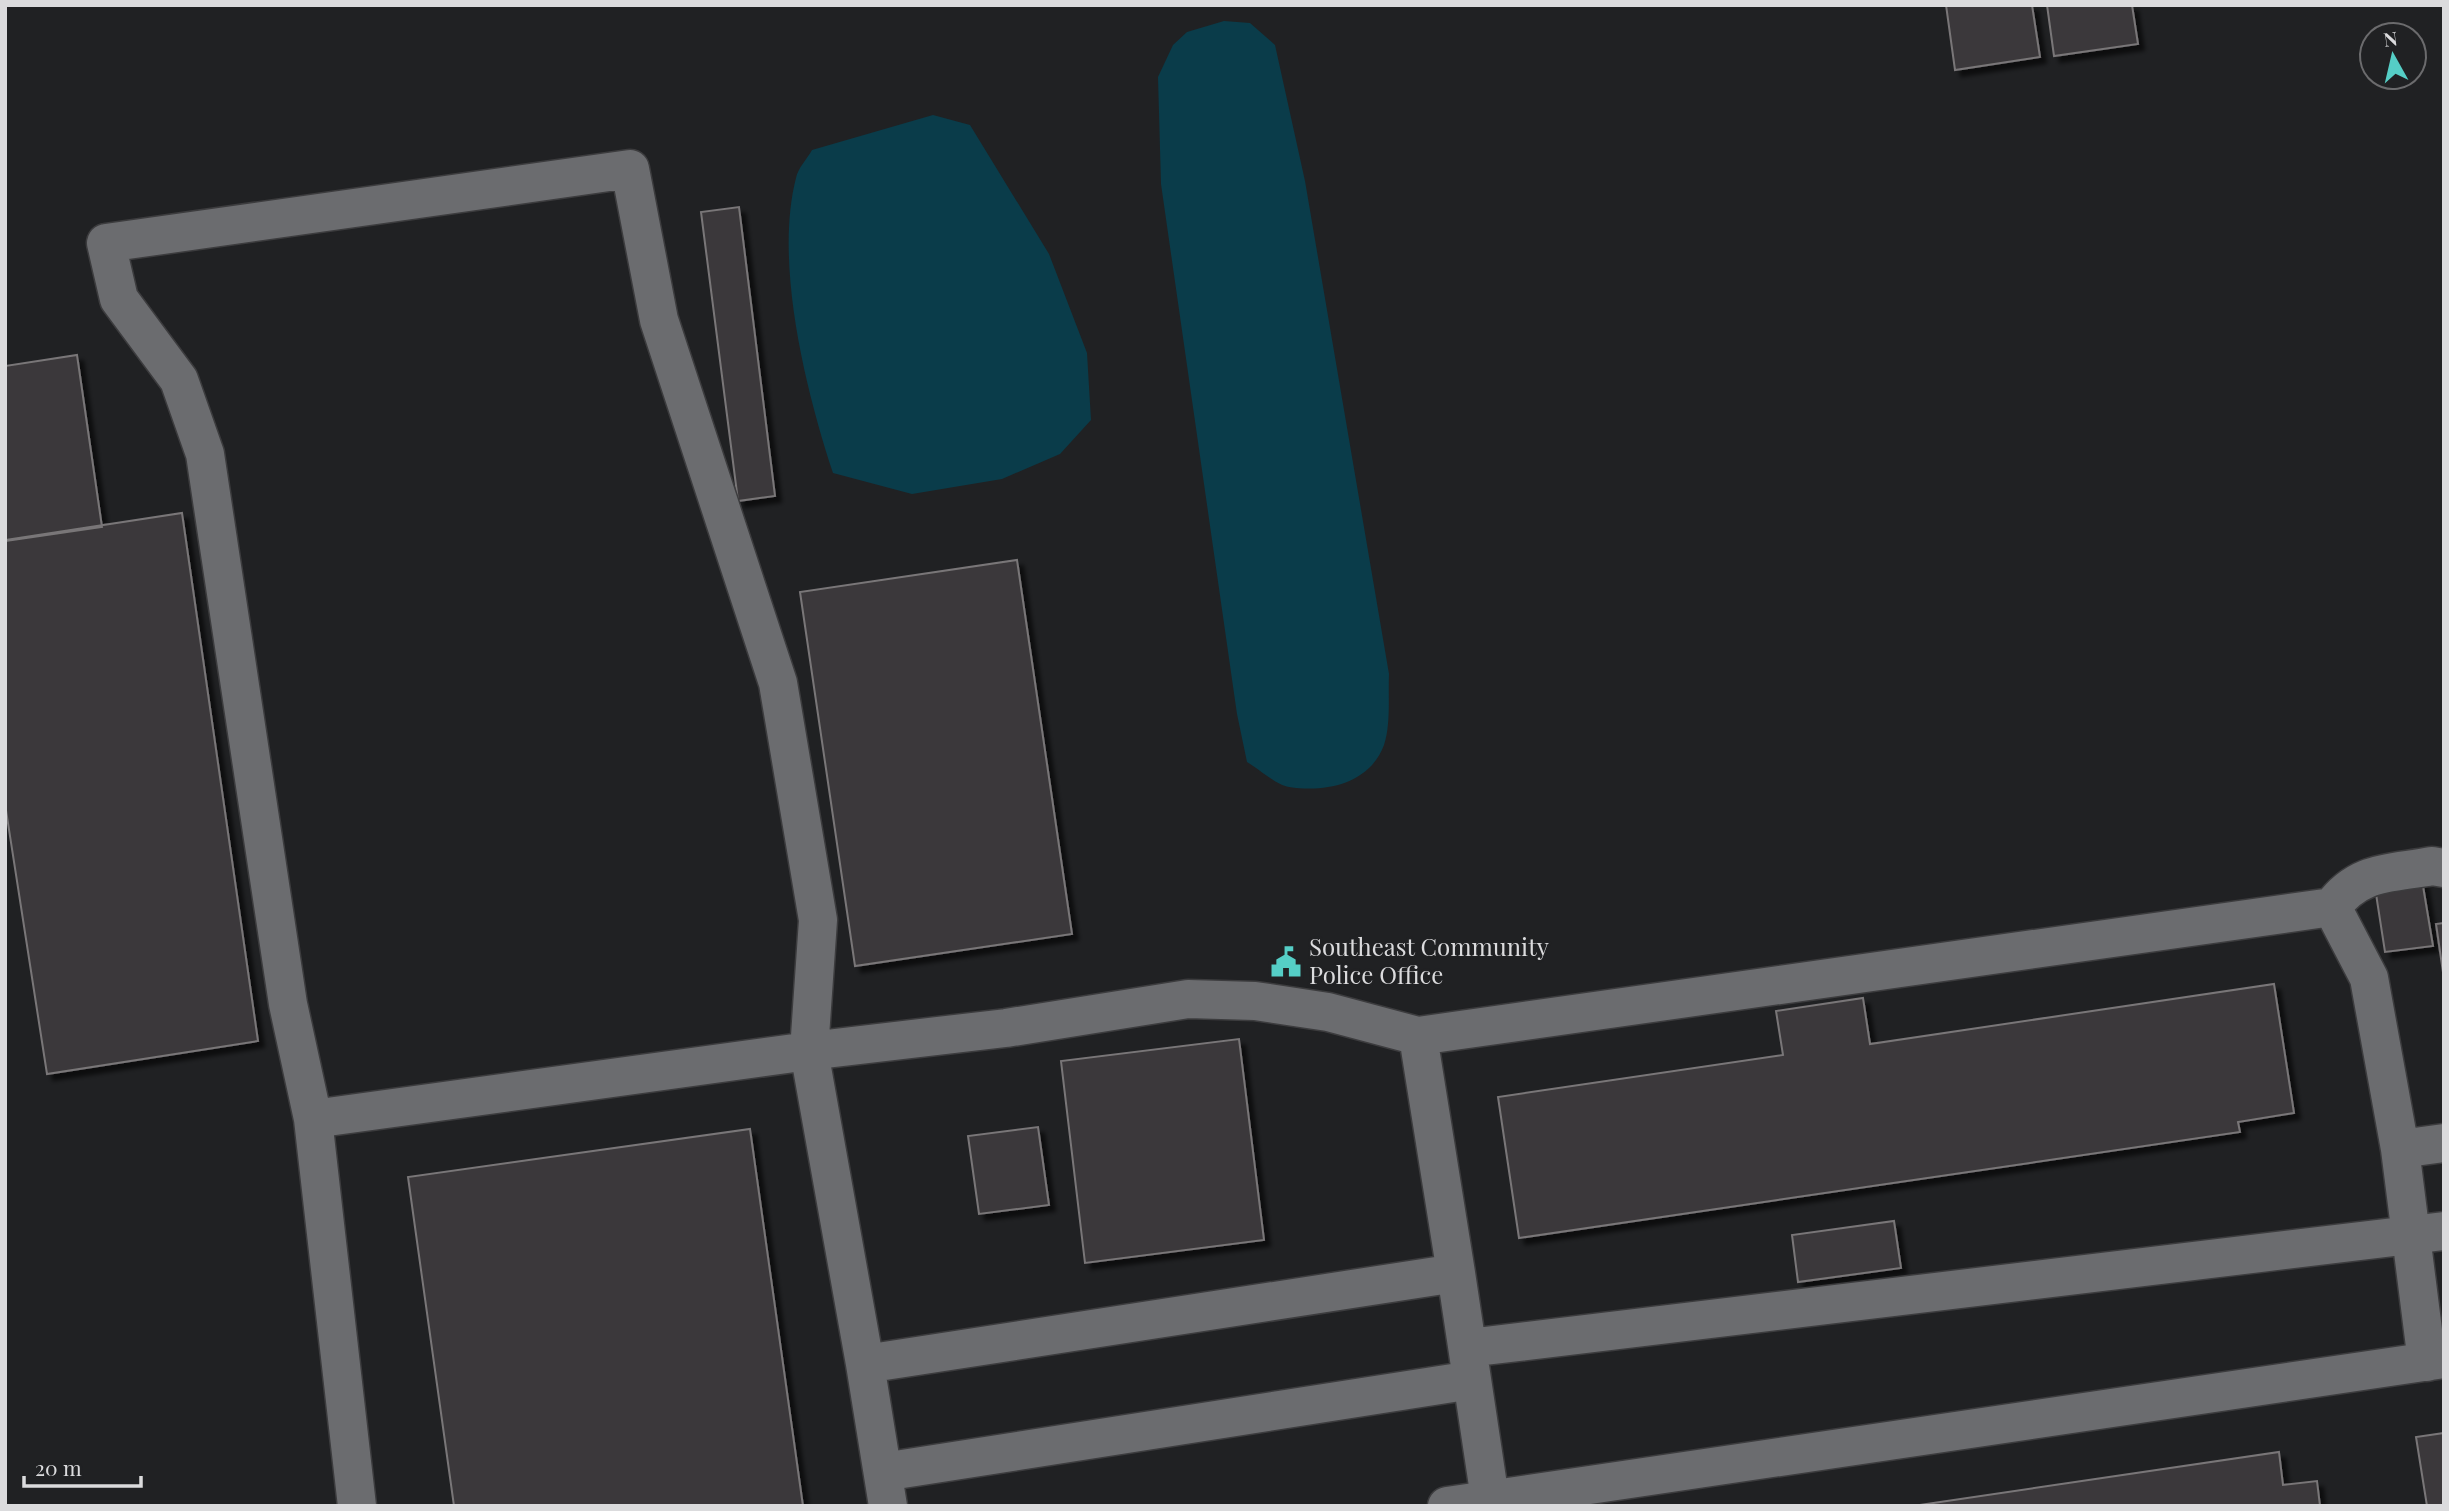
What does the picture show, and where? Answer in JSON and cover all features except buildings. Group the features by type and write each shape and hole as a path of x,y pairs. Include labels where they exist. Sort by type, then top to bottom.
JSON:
{"lane":[{"path":"357,1506 313,1119 288,1004 205,454 179,380 119,299 106,243 631,169 659,320 778,683 818,920 809,1051 885,1489 1470,1364 2428,1233"},
{"path":"313,1119 809,1051 1006,1028 1188,999 1255,1001 1328,1012 1418,1036 2332,907 2345,890 2358,880 2432,866 2444,869"},
{"path":"1447,1506 2435,1361 2428,1233 2400,1149 2369,978 2332,907"},
{"path":"1418,1036 1490,1499"},
{"path":"2400,1149 2444,1143"},
{"path":"865,1364 1456,1273"}],"water":[{"path":"1224,21 1250,23 1275,45 1305,181 1389,674 1388,728 1377,758 1358,777 1318,788 1284,786 1247,762 1237,714 1161,184 1158,77 1173,45 1187,32"},
{"path":"933,115 970,125 1049,254 1087,353 1091,420 1060,454 1002,479 912,494 833,473 813,404 796,327 791,287 790,212 797,174 812,150"}],"place":[{"name":"Southeast Community Police Office","path":"1286,962"}]}
